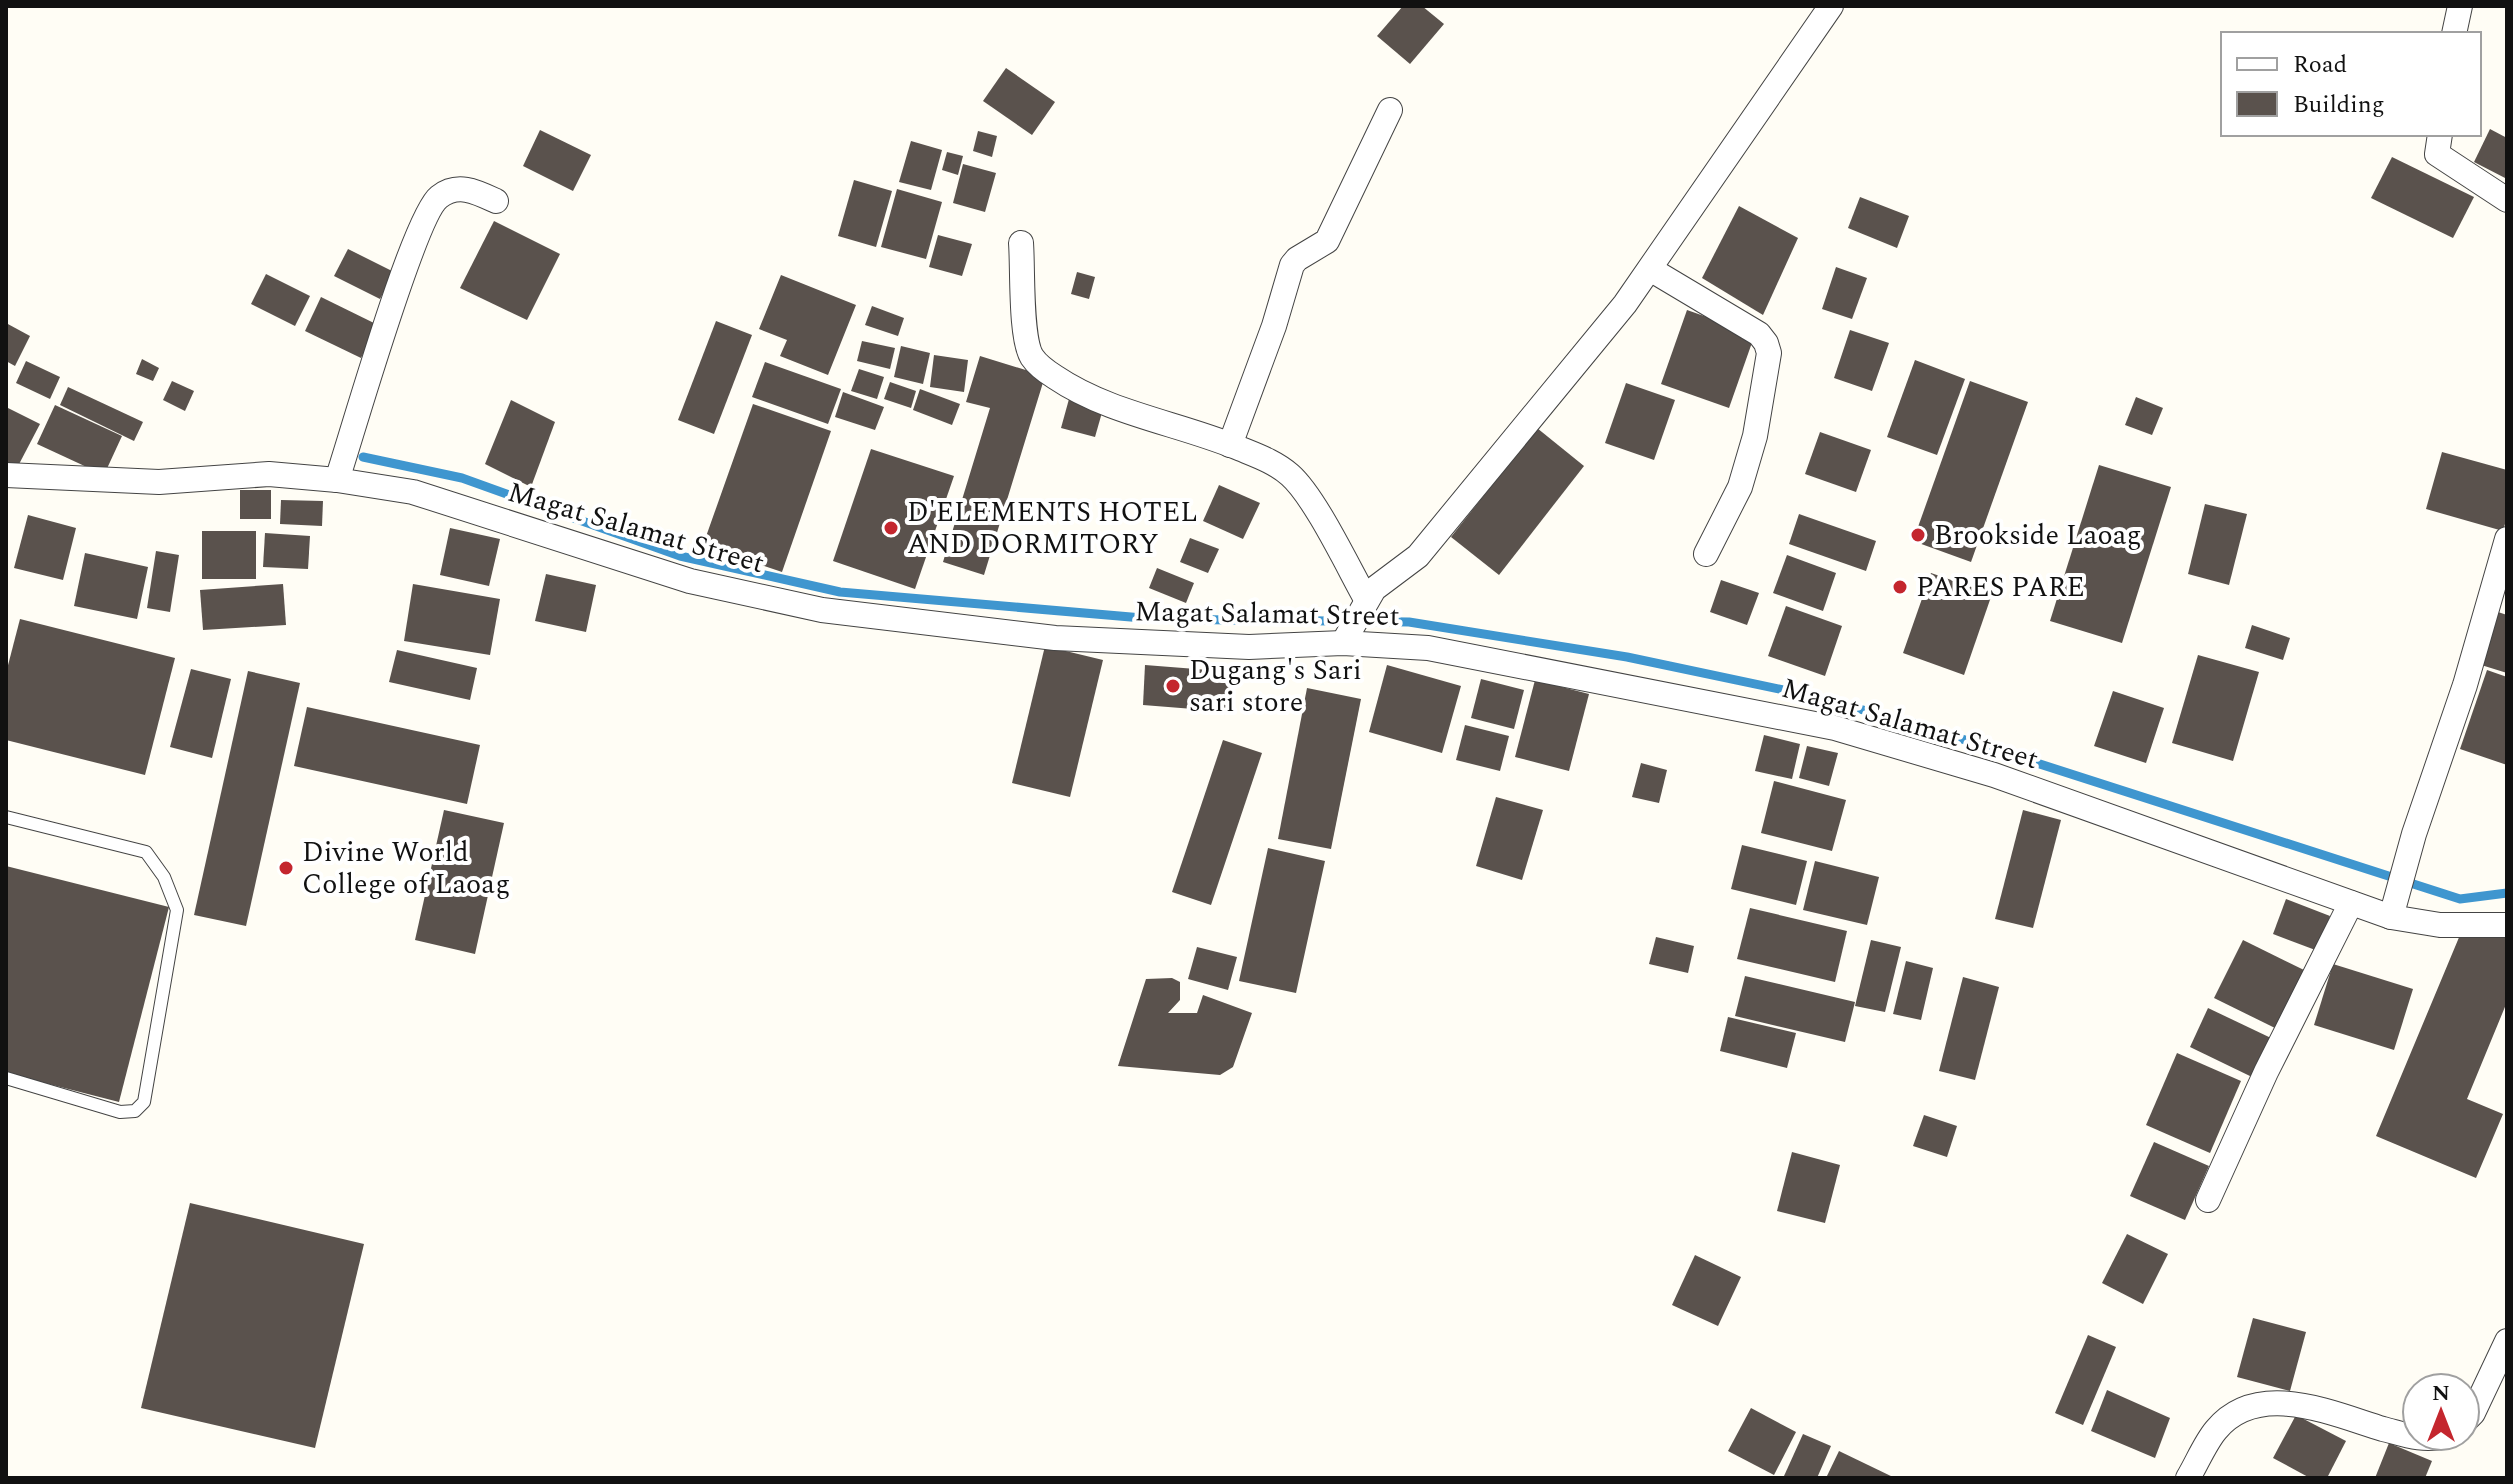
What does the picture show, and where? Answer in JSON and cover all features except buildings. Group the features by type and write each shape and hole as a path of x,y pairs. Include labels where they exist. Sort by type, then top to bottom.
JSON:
{"street":[{"path":"1345,639 1374,589 1418,556 1625,304 1831,6"},
{"path":"2454,32 2460,6"},
{"path":"1230,445 1274,326 1292,265 1327,241 1390,110"},
{"path":"2440,136 2437,154 2507,200"},
{"path":"337,480 428,209 439,196 453,189 471,189 496,201"},
{"path":"1021,243 1026,337 1031,356 1042,369 1068,386 1107,403 1230,445 1270,461 1292,476 1310,501 1364,604"},
{"path":"1650,269 1759,334 1769,353 1755,436 1740,487 1706,554"},
{"name":"Magat Salamat Street","path":"6,475 159,482 269,474 337,480 413,492 690,581 822,610 1055,638 1249,647 1345,639 1428,648 1835,728 1994,775 2351,903 2394,906 2440,925 2507,925"},
{"path":"2394,906 2465,685 2507,539"},
{"path":"2208,1200 2266,1072 2351,903"},
{"path":"2481,1396 2507,1341"},
{"path":"2188,1478 2216,1430 2232,1416 2253,1406 2273,1402 2306,1406 2401,1434"}],"lane":[{"path":"6,817 146,852 164,877 177,910 144,1102 135,1111 120,1112 6,1078"}],"waterway":[{"path":"363,457 462,478 680,556 840,592 1154,619 1409,622 1627,657 1793,692 1906,721 2460,899 2507,893"}],"place":[{"name":"D'ELEMENTS HOTEL AND DORMITORY","path":"891,528"},
{"name":"Brookside Laoag","path":"1918,535"},
{"name":"PARES PARE","path":"1900,587"},
{"name":"Dugang's Sari sari store","path":"1173,686"},
{"name":"Divine World College of Laoag","path":"286,868"}]}
